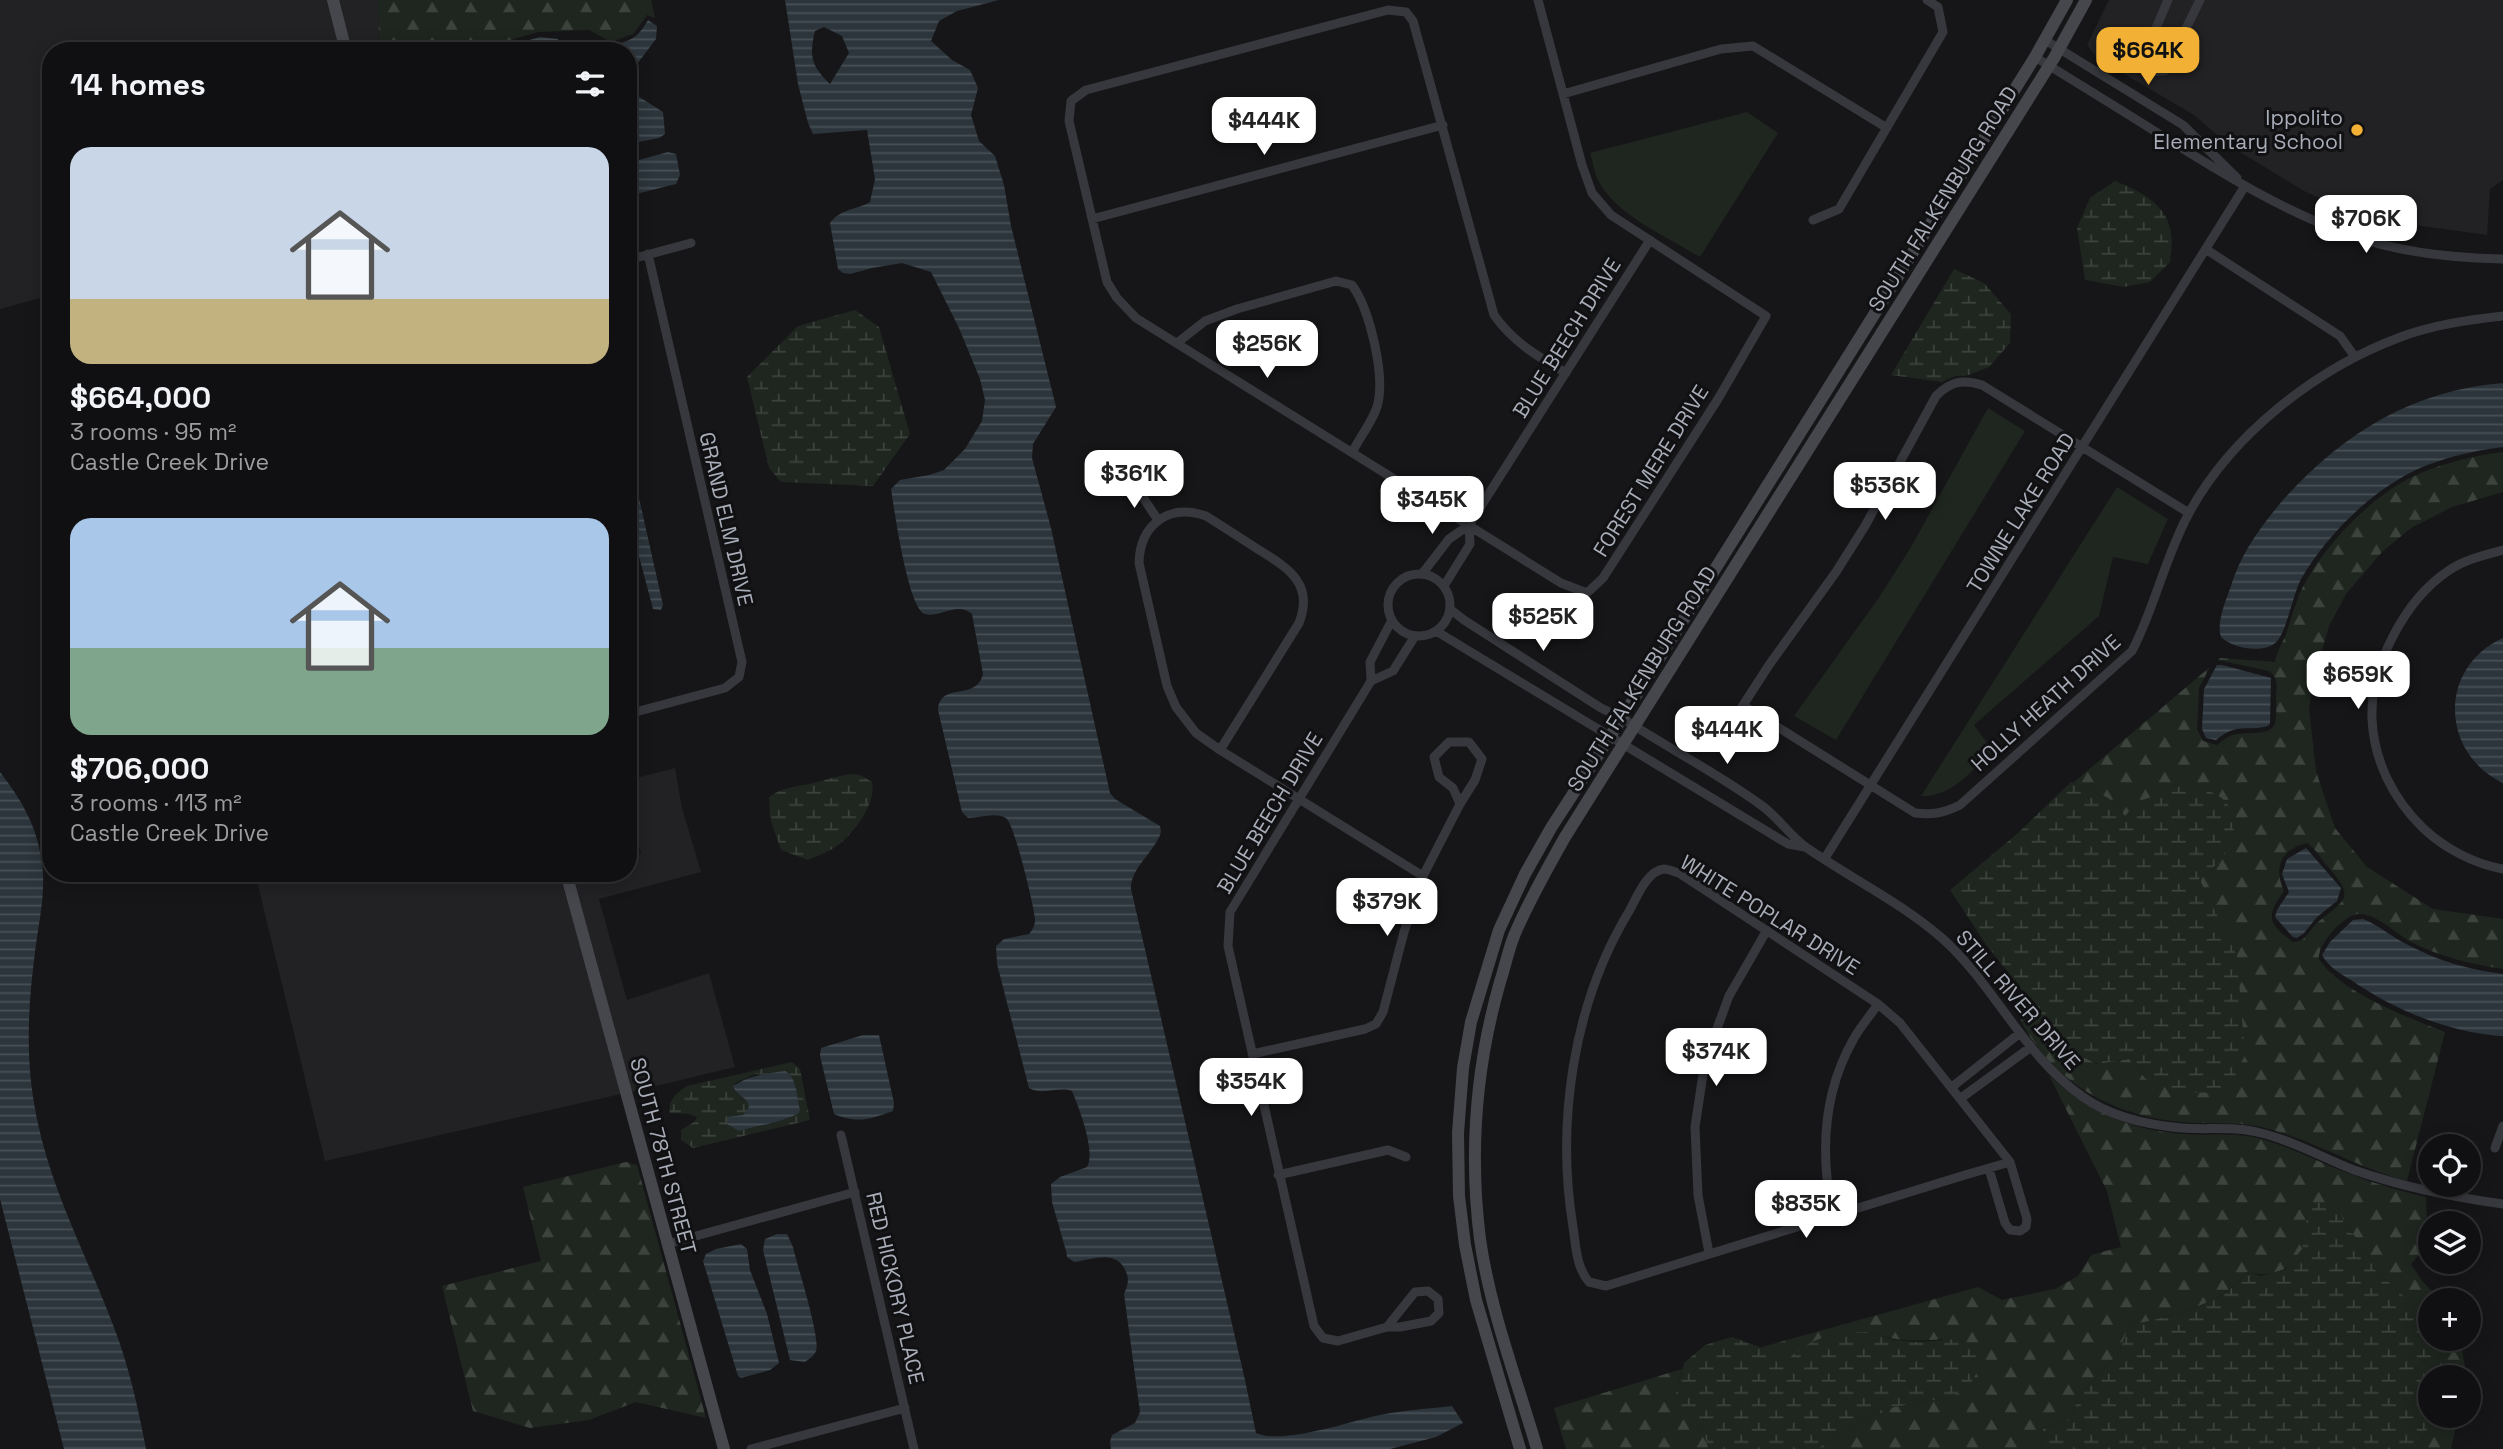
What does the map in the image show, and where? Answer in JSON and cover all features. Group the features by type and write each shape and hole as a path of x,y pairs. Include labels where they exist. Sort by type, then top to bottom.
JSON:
{"street":[{"path":"333,0 344,42"},
{"name":"FOREST MERE DRIVE","path":"1538,0 1582,165 1592,192 1611,215 1766,316 1703,422 1603,578 1587,593 1561,583 1136,318 1117,298 1107,282 1069,121 1070,101 1086,90 1388,10 1406,12 1413,21 1494,315 1506,332 1527,350 1566,373"},
{"path":"1813,220 1839,209 1943,32 1938,7 1927,0"},
{"name":"SOUTH FALKENBURG ROAD","path":"1520,1449 1469,1267 1459,1196 1463,1068 1471,1022 1499,930 1525,874 1551,828 2035,57 2067,0"},
{"name":"SOUTH FALKENBURG ROAD","path":"1537,1449 1493,1297 1481,1241 1476,1195 1475,1151 1480,1068 1486,1036 1514,937 1539,882 1622,745 2059,49 2086,0"},
{"path":"2168,0 2156,28 2138,56 2139,65 2147,72 2165,71 2200,0"},
{"path":"2045,40 2183,125 2245,186"},
{"path":"1563,94 1721,49 1753,46 1887,128"},
{"path":"2035,57 2245,186 2301,215 2351,236 2396,248 2461,258 2503,259"},
{"path":"1092,219 1443,125"},
{"name":"TOWNE LAKE ROAD","path":"1825,858 2245,186"},
{"name":"BLUE BEECH DRIVE","path":"1422,574 1449,539 1469,525 1650,240"},
{"path":"637,257 691,243"},
{"path":"2207,250 2331,329 2340,336 2355,357"},
{"name":"GRAND ELM DRIVE","path":"637,712 725,688 739,677 742,662 648,254"},
{"path":"1177,343 1205,321 1237,309 1336,281 1352,285 1362,299 1381,373 1377,407 1353,451"},
{"name":"HOLLY HEATH DRIVE","path":"1744,706 1915,813 1930,815 1960,805 2132,651 2146,625 2161,575 2189,513 2206,486 2246,438 2289,398 2355,357 2401,337 2464,321 2503,316"},
{"path":"1716,747 1769,665 1866,526 1936,396 1957,381 1968,380 1982,385 2189,513"},
{"path":"1780,464 1794,473"},
{"path":"1134,484 1158,520"},
{"path":"1220,750 1299,623 1304,601 1302,590 1287,567 1206,516 1182,511 1158,520 1144,535 1139,563 1167,686 1176,707 1196,733 1220,750 1423,876"},
{"name":"BLUE BEECH DRIVE","path":"1444,586 1470,544 1469,525"},
{"path":"2503,551 2477,557 2450,570 2415,601 2396,628 2384,656 2372,717 2375,743 2385,775 2412,817 2448,848 2473,860 2503,869"},
{"path":"1422,574 1431,576 1444,586 1450,609 1448,617 1436,631 1415,636 1398,628 1392,620 1388,602 1390,592 1404,578 1422,574"},
{"name":"STILL RIVER DRIVE","path":"1450,609 1590,700 1762,806 1806,847 1908,911 1944,940 1974,972 2054,1073 2083,1097 2108,1111 2139,1122 2182,1128 2260,1132 2396,1184 2449,1197 2503,1203"},
{"name":"BLUE BEECH DRIVE","path":"1387,1327 1415,1292 1428,1291 1438,1299 1439,1313 1432,1321 1387,1327 1338,1341 1324,1338 1314,1326 1228,946 1230,912 1371,681 1370,662 1392,620"},
{"name":"STILL RIVER DRIVE","path":"1436,631 1788,844 1806,847"},
{"name":"BLUE BEECH DRIVE","path":"1371,681 1394,671 1415,636"},
{"path":"1252,1054 1365,1029 1376,1024 1383,1012 1404,932 1423,876 1475,780 1482,759 1469,743 1449,742 1434,757 1439,777 1453,788 1460,804"},
{"name":"WHITE POPLAR DRIVE","path":"1989,1169 2005,1223 2010,1230 2020,1231 2026,1227 2027,1219 2010,1163 1900,1023 1878,1004 1679,873 1664,869 1651,875 1622,923 1597,980 1580,1034 1572,1074 1566,1157 1569,1203 1582,1274 1588,1282 1606,1286 1833,1216 1989,1169 2010,1163"},
{"name":"SOUTH 78TH STREET","path":"568,882 724,1449"},
{"path":"1709,1254 1698,1195 1695,1127 1705,1061 1729,996 1767,930"},
{"path":"1833,1216 1825,1180 1827,1110 1853,1039 1878,1004"},
{"path":"1952,1087 2020,1032"},
{"path":"1961,1098 2031,1047"},
{"path":"1990,1056 2000,1069"},
{"path":"2495,1148 2503,1126"},
{"name":"RED HICKORY PLACE","path":"841,1135 914,1449"},
{"path":"1278,1175 1388,1150 1406,1157"},
{"path":"1459,1152 1475,1151"},
{"path":"667,1244 855,1192"},
{"path":"751,1449 905,1408"}],"shaded area":[{"path":"0,0 328,0 338,42 42,42 42,297 0,309"},
{"path":"338,0 378,0 379,42 349,42"},
{"path":"785,0 999,0 957,11 939,21 931,41 952,60 970,70 978,88 971,115 979,141 995,156 1004,185 1011,226 1056,407 1033,444 1032,458 1051,528 1110,793 1115,799 1160,826 1158,839 1134,874 1131,889 1256,1433 1268,1436 1299,1434 1389,1413 1452,1406 1463,1423 1436,1437 1390,1449 1111,1449 1112,1435 1135,1423 1140,1412 1124,1294 1128,1283 1127,1275 1117,1260 1103,1257 1074,1262 1067,1257 1052,1202 1051,1184 1060,1177 1087,1167 1089,1151 1086,1129 1072,1091 1040,1091 1029,1088 997,964 996,946 1004,939 1029,934 1034,927 1035,919 1027,883 1014,834 1006,818 992,815 968,818 962,812 938,710 940,701 945,696 973,687 983,674 972,614 966,610 955,609 931,615 925,614 919,608 903,557 891,489 900,480 944,470 965,449 982,421 985,400 980,379 959,328 931,272 902,263 850,274 838,269 830,223 843,212 870,202 875,179 867,130 813,134 798,84","holes":["824,27 842,36 849,53 830,84 813,60 815,31"]},
{"name":"Ippolito Elementary School","path":"2109,0 2503,0 2503,180 2490,189 2487,235 2407,224 2354,213 2304,191 2230,146 2194,115 2097,58 2087,45"},
{"path":"648,20 657,26 656,39 637,64 637,42 623,42 634,37"},
{"path":"540,37 558,39 558,42 522,42"},
{"path":"637,93 663,112 665,134 659,138 637,142"},
{"path":"668,152 676,154 680,175 676,184 637,194 637,161"},
{"path":"2503,383 2503,447 2453,456 2417,469 2360,507 2322,548 2301,579 2283,632 2275,643 2255,649 2232,644 2221,637 2222,611 2246,551 2283,500 2306,476 2355,436 2381,419 2439,395 2470,387"},
{"path":"637,489 663,605 661,610 653,609 637,549"},
{"path":"2503,638 2503,783 2482,769 2467,752 2458,732 2455,710 2458,689 2467,669 2482,651"},
{"path":"2217,665 2271,678 2268,726 2236,729 2216,740 2206,738 2202,729 2204,689"},
{"path":"675,768 682,808 701,872 599,899 627,1000 709,973 735,1067 631,1092 573,882 637,882 637,855 641,854 637,838 637,778"},
{"path":"0,772 31,822 42,863 42,904 29,1021 30,1073 38,1124 57,1188 119,1341 146,1449 64,1449 0,1199"},
{"path":"2306,848 2341,888 2337,901 2297,938 2275,917 2289,892 2282,874 2287,859"},
{"path":"257,882 562,882 621,1094 325,1161"},
{"path":"2363,919 2432,956 2503,974 2503,1036 2463,1030 2423,1018 2385,1001 2335,969 2322,955 2330,942 2353,920"},
{"path":"863,1035 879,1035 894,1103 893,1111 857,1120 834,1114 820,1056 821,1048"},
{"path":"785,1071 794,1083 799,1113 777,1122 739,1131 727,1124 727,1117 743,1115 749,1107 733,1086 751,1077"},
{"path":"777,1234 787,1234 793,1247 812,1318 816,1351 805,1362 790,1360 763,1250 765,1239"},
{"path":"741,1244 747,1249 750,1270 767,1314 779,1363 770,1370 741,1378 738,1376 703,1261 706,1254 716,1249"}],"green space":[{"path":"378,0 651,0 655,18 647,15 633,34 611,42 589,30 538,32 504,42 379,42"},
{"path":"1747,112 1778,133 1700,257 1658,233 1616,204 1595,174 1590,153"},
{"path":"2115,181 2151,200 2164,214 2168,223 2172,240 2170,262 2150,282 2124,287 2085,280 2077,228 2090,198"},
{"path":"1954,269 1984,283 2011,314 2010,343 1989,367 1969,375 1955,376 1942,382 1891,375"},
{"path":"855,310 879,327 910,434 873,486 781,482 769,468 747,377 798,326"},
{"path":"1988,408 2025,431 1836,740 1794,716 1878,599 1911,547"},
{"path":"2503,452 2503,492 2452,507 2411,528 2382,552 2346,594 2329,626 2313,682 2309,709 2316,771 2335,828 2367,867 2433,909 2503,919 2503,969 2433,952 2411,942 2379,920 2359,914 2339,925 2322,946 2319,959 2342,982 2376,1003 2445,1032 2407,1181 2370,1169 2280,1132 2251,1125 2191,1123 2156,1118 2132,1112 2088,1092 2050,1062 2021,1021 2055,1043 2097,1064 2129,1059 2146,1079 2201,882 2199,878 2216,865 2125,816 2108,798 2073,783 2210,667 2199,688 2197,729 2203,741 2217,745 2236,734 2268,731 2272,728 2276,717 2277,685 2272,674 2269,671 2218,660 2275,662 2305,583 2350,523 2380,497 2410,478 2467,458","holes":["2307,843 2343,887 2343,899 2304,938 2293,942 2278,930 2272,919 2274,907 2284,891 2279,875 2280,867 2285,855 2298,846"]},
{"path":"2117,487 2168,519 2148,564 2113,557 2099,616 1974,725 1993,751 1951,788 1921,796"},
{"path":"850,774 860,775 872,782 873,790 865,814 849,835 835,847 808,860 781,850 770,818 769,797 786,789"},
{"path":"2071,782 2108,798 2125,816 2137,802 2193,782 2222,798 2233,811 2234,843 2216,865 2199,878 2237,956 2245,1055 2227,1092 2183,1093 2146,1079 2129,1059 2098,1064 2055,1043 2021,1021 2026,995 1985,943 1950,890 2018,833"},
{"path":"792,1062 800,1069 810,1120 693,1148 681,1140 681,1130 697,1117 670,1113 669,1109 674,1097 687,1086","holes":["785,1071 796,1088 799,1113 777,1122 739,1131 727,1118 743,1115 750,1107 734,1090 735,1083 755,1074 768,1075"]},
{"path":"2049,1075 2078,1099 2127,1123 2163,1132 2261,1139 2369,1181 2418,1197 2426,1197 2427,1211 2418,1211 2418,1256 2411,1264 2429,1288 2418,1288 2418,1315 2407,1299 2374,1269 2364,1245 2346,1228 2338,1207 2307,1215 2302,1249 2286,1268 2263,1274 2246,1272 2235,1284 2208,1302 2177,1314 2129,1326 2118,1354 2078,1397 2071,1420 2043,1428 2041,1449 1817,1449 1851,1427 1894,1407 1952,1397 1942,1339 1904,1340 1867,1332 1778,1369 1762,1347 1978,1287 2002,1300 2055,1289 2078,1276 2091,1255 2121,1247 2107,1191"},
{"path":"626,1162 637,1165 706,1418 636,1402 589,1420 530,1428 473,1411 442,1286 541,1261 523,1187"},
{"path":"2317,1202 2338,1207 2346,1228 2364,1245 2374,1269 2407,1299 2418,1315 2418,1351 2435,1351 2442,1365 2418,1365 2418,1428 2428,1428 2416,1449 2041,1449 2043,1428 2071,1420 2078,1397 2118,1354 2129,1326 2177,1314 2208,1302 2223,1294 2246,1272 2261,1276 2286,1269 2302,1249 2307,1215"},
{"path":"1867,1332 1894,1340 1918,1342 1958,1339 1977,1350 1976,1374 1968,1388 1952,1397 1894,1407 1851,1427 1817,1449 1709,1449 1704,1434 1691,1425 1681,1410 1676,1393 1684,1363 1705,1345 1732,1337 1774,1352 1779,1368 1818,1339"},
{"path":"2435,1351 2462,1351 2465,1365 2442,1365"},
{"path":"1682,1369 1676,1393 1691,1425 1704,1434 1709,1449 1566,1449 1554,1408"},
{"path":"2428,1428 2455,1428 2451,1449 2416,1449"}],"place":[{"name":"Ippolito Elementary School","path":"2357,130"}]}
